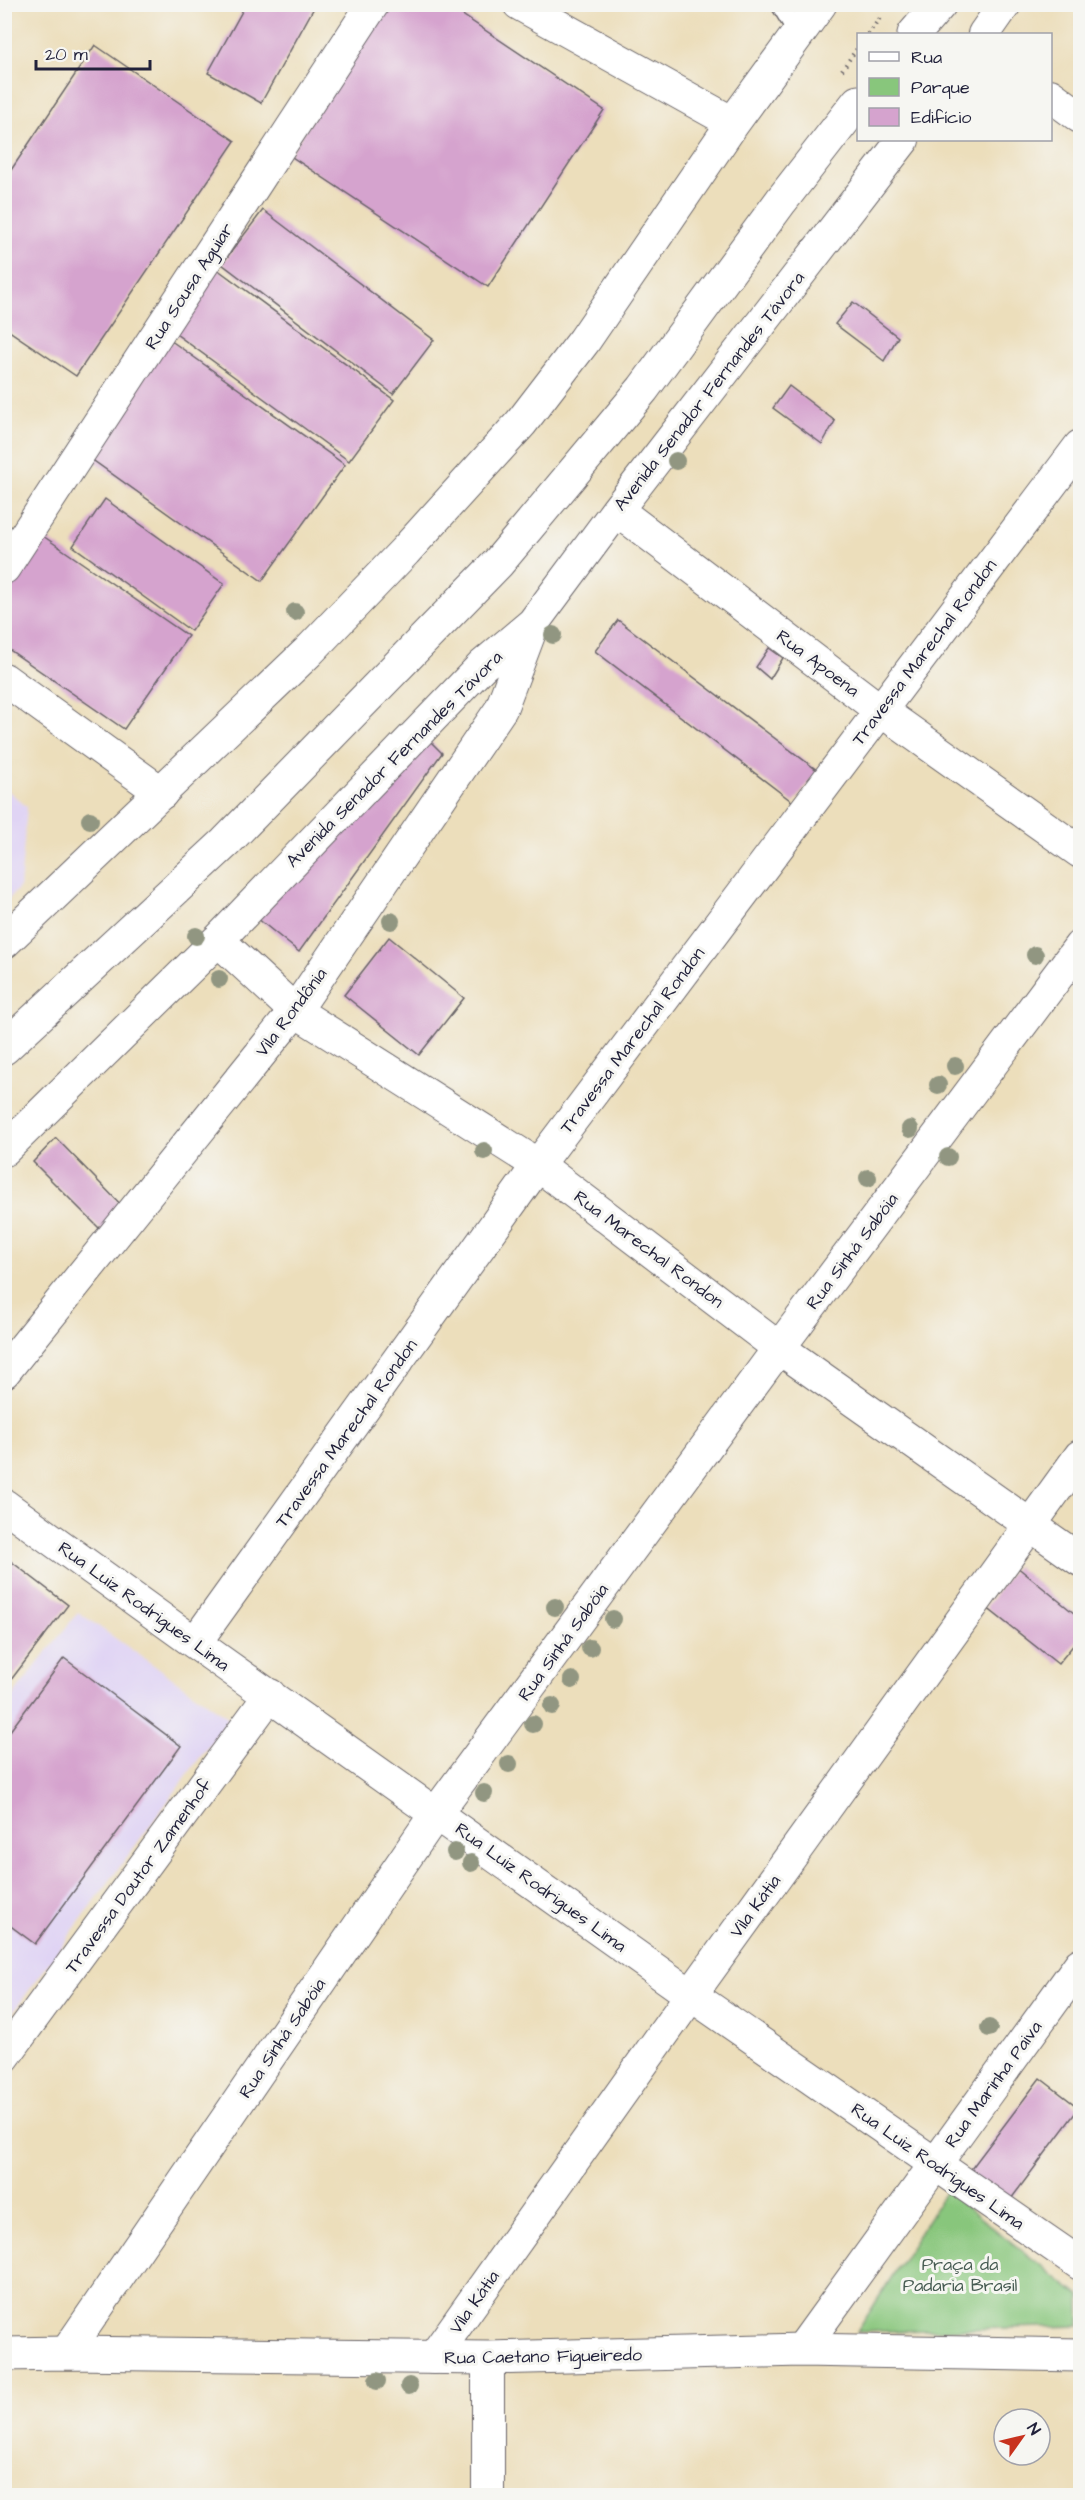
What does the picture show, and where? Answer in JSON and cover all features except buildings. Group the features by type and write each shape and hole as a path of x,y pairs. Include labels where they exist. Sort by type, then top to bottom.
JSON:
{"main road":[{"path":"4,942 316,643 405,551 521,423 584,341 733,123 820,4"},
{"path":"915,33 940,4"},
{"path":"4,1048 225,843 498,563 644,389 781,201 857,103"},
{"name":"Rua Caetano Figueiredo","path":"4,2354 66,2352 488,2358 801,2350 1080,2355"}],"street":[{"name":"Rua Sousa Aguiar","path":"4,568 374,4"},
{"path":"519,4 733,123"},
{"path":"985,33 1005,4"},
{"path":"1052,96 1080,117"},
{"name":"Avenida Senador Fernandes Távora","path":"4,1150 218,940 482,666 533,623 617,510 902,141"},
{"name":"Travessa Marechal Rondon","path":"195,1643 538,1165 1080,446"},
{"name":"Rua Apoena","path":"617,510 880,710 1080,852"},
{"name":"Vila Rondônia","path":"4,1372 295,1011 501,709 533,623"},
{"path":"4,679 162,793"},
{"name":"Rua Marechal Rondon","path":"218,940 295,1011 538,1165 779,1348 1080,1560"},
{"name":"Rua Sinhá Sabóia","path":"66,2352 437,1812 779,1348 1080,946"},
{"name":"Vila Kátia","path":"433,2358 691,1995 1080,1456"},
{"name":"Rua Luiz Rodrigues Lima","path":"4,1505 691,1995 1080,2264"},
{"name":"Travessa Doutor Zamenhof","path":"4,2056 270,1695"},
{"name":"Rua Marinha Paiva","path":"801,2350 1080,1964"},
{"path":"488,2358 488,2496"}],"lane":[{"path":"779,4 798,34"}],"shaded area":[{"path":"5,788 27,807 20,887 5,903"},
{"path":"78,1612 229,1718 5,2023 5,1706"}],"green space":[{"name":"Praça da Padaria Brasil","path":"946,2191 1080,2296 1080,2326 857,2332"}]}
